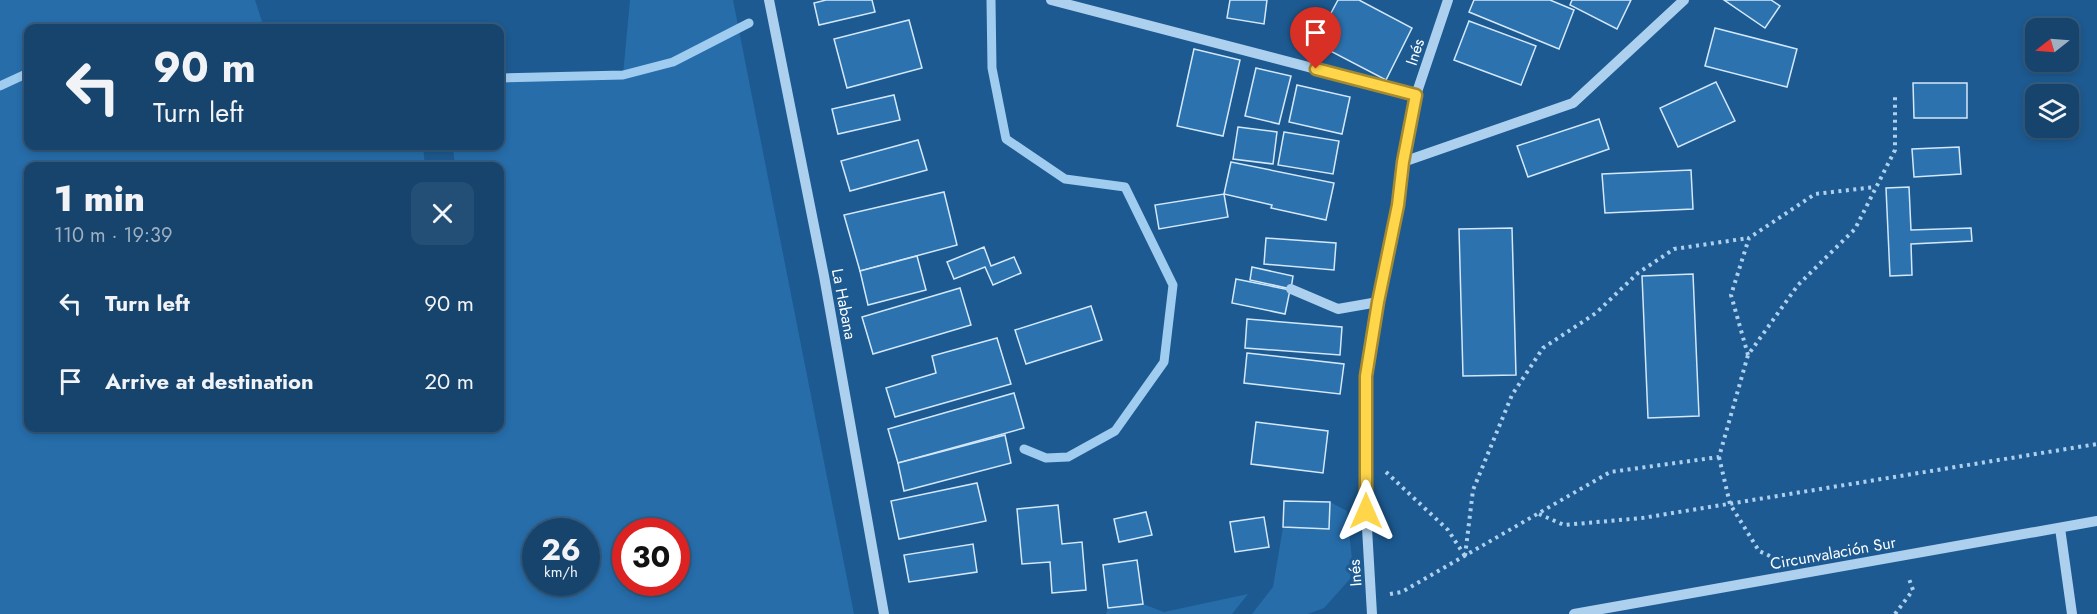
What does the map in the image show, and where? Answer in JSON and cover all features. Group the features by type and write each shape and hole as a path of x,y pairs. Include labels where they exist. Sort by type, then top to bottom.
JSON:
{"street":[{"name":"La Habana","path":"769,0 830,308 884,614"},
{"path":"1051,0 1416,95"},
{"name":"Inés","path":"1372,614 1366,511 1366,376 1416,95 1448,0"},
{"path":"1403,162 1572,103 1684,0"},
{"path":"1291,290 1338,309 1378,302"},
{"name":"Circunvalación Sur","path":"1574,614 2097,520"},
{"path":"2060,528 2072,614"}],"path":[{"path":"1809,572 1759,551 1730,504 1719,457 1748,355 1798,285 1855,229 1895,150 1895,93"},
{"path":"1465,557 1473,490 1512,395 1543,348 1596,313 1638,273 1674,249 1749,238 1815,194 1876,187"},
{"path":"1748,355 1731,295 1749,238"},
{"path":"1539,514 1564,525 1642,518 2097,444"},
{"path":"1366,454 1448,530 1465,557"},
{"path":"1372,599 1402,592 1610,472 1719,457"},
{"path":"1895,614 1913,590 1902,555"}],"shaded area":[{"path":"0,0 255,0 263,24 24,24 24,150 423,150 425,162 24,162 24,432 504,432 504,162 455,162 453,150 504,150 504,78 623,75 630,0 733,0 854,614 0,614"},
{"path":"1284,501 1330,502 1347,511 1352,560 1350,579 1324,608 1308,614 1252,614 1273,587 1283,527"},
{"path":"1248,594 1232,614 1106,614 1108,608 1143,604 1164,612"}],"building":[{"path":"826,0 872,0 875,12 819,25 814,3"},
{"path":"1230,0 1267,0 1264,24 1227,18"},
{"path":"1338,0 1359,0 1412,28 1386,80 1315,43"},
{"path":"1474,0 1550,0 1574,10 1559,49 1469,12"},
{"path":"1572,0 1631,0 1617,29 1570,5"},
{"path":"1724,0 1771,0 1780,6 1765,28"},
{"path":"909,20 922,68 847,88 834,39"},
{"path":"1469,21 1536,46 1521,85 1454,60"},
{"path":"1715,28 1797,49 1787,87 1705,66"},
{"path":"1194,49 1240,60 1223,136 1177,126"},
{"path":"1256,68 1291,76 1279,124 1245,116"},
{"path":"1716,82 1735,121 1678,147 1660,108"},
{"path":"1913,83 1967,83 1967,118 1914,118"},
{"path":"1297,85 1350,97 1342,134 1289,122"},
{"path":"894,95 900,120 838,134 832,109"},
{"path":"1599,119 1609,149 1528,177 1517,146"},
{"path":"1238,127 1277,132 1273,164 1233,159"},
{"path":"1284,132 1339,141 1333,174 1278,165"},
{"path":"918,140 927,170 850,191 841,161"},
{"path":"1959,147 1961,174 1914,177 1912,149"},
{"path":"1231,162 1334,183 1326,220 1271,208 1272,205 1224,194"},
{"path":"1691,170 1693,209 1605,213 1602,174"},
{"path":"1909,187 1911,230 1971,228 1972,241 1911,244 1912,275 1890,276 1886,188"},
{"path":"944,192 957,245 860,271 844,215"},
{"path":"1224,194 1228,217 1159,229 1155,205"},
{"path":"1512,228 1516,375 1463,376 1459,229"},
{"path":"1266,238 1336,243 1334,270 1264,264"},
{"path":"984,247 991,266 1014,257 1021,273 993,285 985,267 954,279 947,262"},
{"path":"917,256 926,290 868,305 860,271"},
{"path":"1252,267 1293,276 1291,289 1250,280"},
{"path":"1693,274 1699,416 1648,418 1642,276"},
{"path":"1236,279 1290,290 1285,314 1232,303"},
{"path":"960,288 971,325 873,354 862,317"},
{"path":"1091,306 1102,340 1026,364 1015,330"},
{"path":"1247,319 1342,327 1340,355 1245,348"},
{"path":"997,338 1011,384 895,417 886,388 936,373 932,356"},
{"path":"1247,353 1344,364 1340,394 1244,383"},
{"path":"1014,393 1024,428 898,463 888,429"},
{"path":"1256,422 1328,431 1323,473 1251,464"},
{"path":"1005,435 1011,463 904,491 898,463"},
{"path":"977,483 986,521 899,539 891,501"},
{"path":"1284,501 1330,502 1329,529 1283,527"},
{"path":"1058,505 1062,544 1082,542 1086,590 1052,593 1050,562 1022,564 1017,509"},
{"path":"1146,512 1152,535 1119,542 1114,519"},
{"path":"1264,517 1269,547 1235,552 1230,522"},
{"path":"973,544 977,572 909,582 904,555"},
{"path":"1137,560 1143,604 1108,608 1103,565"}],"waterway":[{"path":"991,0 992,68 1006,139 1065,179 1125,187 1173,285 1164,362 1115,431 1068,457 1046,458 1024,449"},
{"path":"504,78 623,75 673,62 749,23"},
{"path":"0,86 24,75"}],"route":[{"path":"1316,69 1416,95 1366,376 1366,511"}]}
